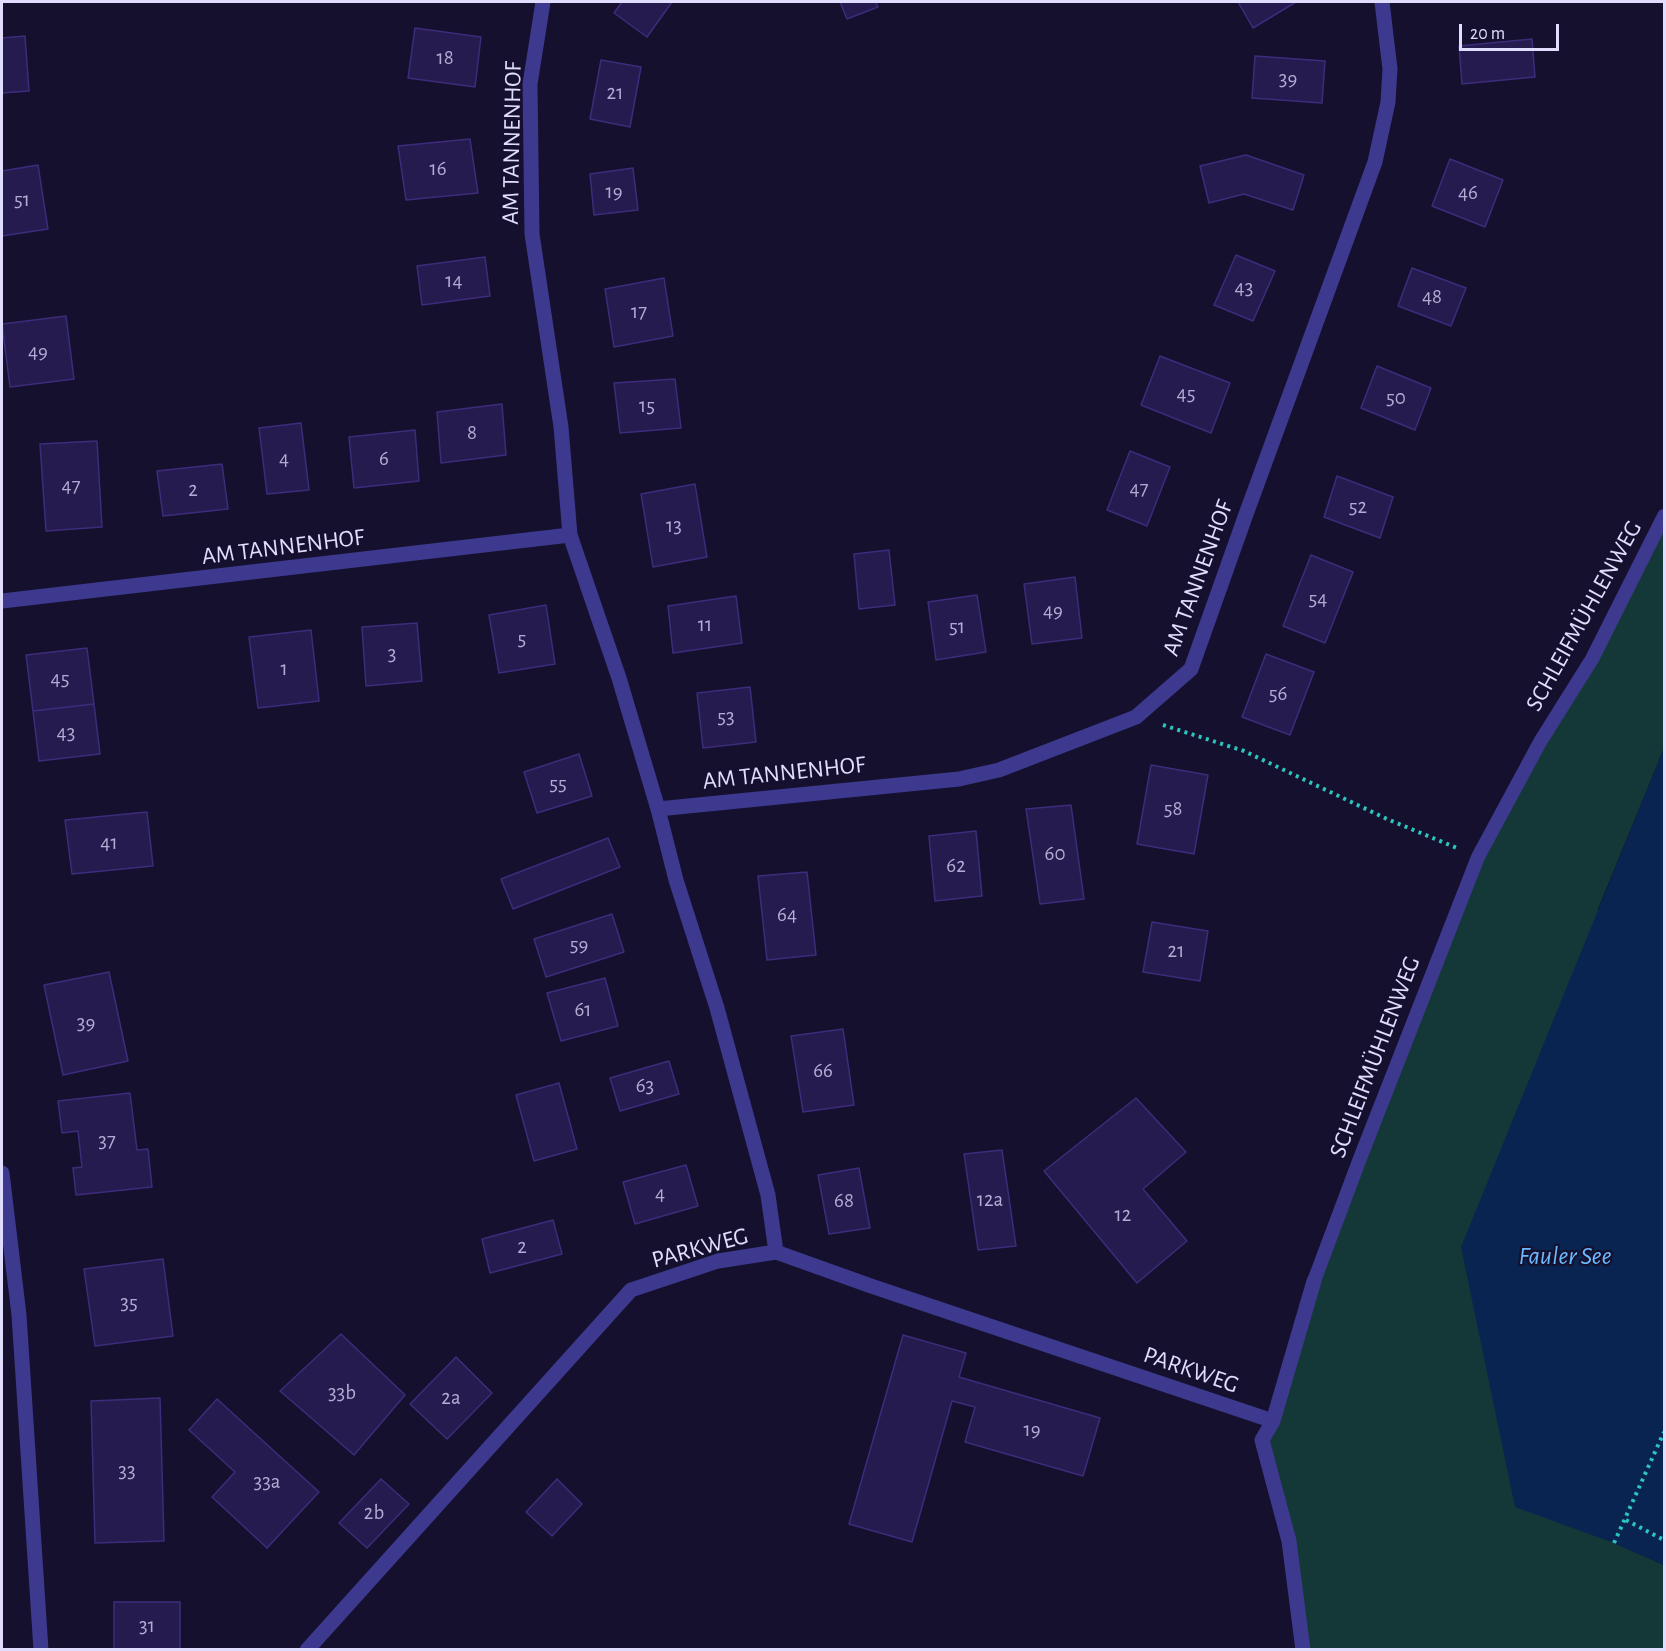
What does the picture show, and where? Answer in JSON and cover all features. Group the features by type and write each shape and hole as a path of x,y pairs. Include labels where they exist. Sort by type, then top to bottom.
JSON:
{"street":[{"name":"AM TANNENHOF","path":"543,2 530,84 532,234 561,427 570,535 619,678 658,809 676,880 717,1008 768,1195 776,1252"},
{"name":"AM TANNENHOF","path":"658,809 959,779 999,770 1136,717 1191,669 1375,162 1388,102 1390,69 1382,2"},
{"name":"AM TANNENHOF","path":"2,601 570,535"},
{"path":"2,1173 19,1315 41,1650"},
{"name":"PARKWEG","path":"307,1650 630,1290 718,1261 776,1252 1273,1421"},
{"name":"SCHLEIFMÜHLENWEG","path":"1303,1650 1289,1541 1262,1440 1273,1421 1314,1281"}],"lane":[{"name":"SCHLEIFMÜHLENWEG","path":"1314,1281 1478,857 1540,742 1592,659 1665,516"}],"path":[{"path":"1136,717 1244,751 1387,819 1478,857"},
{"path":"1614,1543 1665,1432"},
{"path":"1626,1520 1665,1540"}],"green space":[{"path":"1664,516 1664,748 1598,909 1614,1543 1664,1565 1664,1649 1303,1649 1262,1440 1314,1281 1478,857"}],"water":[{"name":"Fauler See","path":"1664,748 1664,1565 1614,1543 1515,1507 1461,1247"}],"building":[{"path":"622,2 672,2 647,37 614,13"},
{"path":"840,2 876,2 878,7 847,19"},
{"path":"1238,2 1296,2 1253,28"},
{"path":"415,28 481,37 475,87 408,78"},
{"path":"25,36 29,91 2,93 2,38"},
{"path":"1532,39 1535,77 1462,84 1459,46"},
{"path":"1255,56 1325,61 1322,103 1252,98"},
{"path":"601,60 641,67 630,127 590,119"},
{"path":"470,139 478,193 406,200 398,146"},
{"path":"1246,155 1304,175 1293,210 1244,194 1209,203 1200,166"},
{"path":"1450,159 1503,180 1485,227 1432,206"},
{"path":"38,165 48,229 2,236 2,171"},
{"path":"633,168 638,210 594,215 590,174"},
{"path":"1236,255 1275,271 1253,321 1214,305"},
{"path":"485,257 490,296 422,305 417,266"},
{"path":"1412,268 1466,288 1451,326 1398,306"},
{"path":"664,278 673,336 614,347 605,289"},
{"path":"66,316 74,379 10,387 2,324"},
{"path":"1160,356 1230,383 1211,433 1141,405"},
{"path":"1377,366 1431,388 1415,430 1361,408"},
{"path":"675,379 681,428 620,433 614,383"},
{"path":"502,404 506,455 441,463 437,412"},
{"path":"301,423 309,490 267,494 259,428"},
{"path":"415,430 419,481 354,488 349,437"},
{"path":"97,441 102,527 46,531 40,444"},
{"path":"1130,451 1170,467 1147,526 1107,510"},
{"path":"222,464 228,509 163,516 157,471"},
{"path":"1337,476 1393,497 1380,538 1324,517"},
{"path":"695,484 707,557 653,567 641,494"},
{"path":"889,550 895,605 859,609 854,554"},
{"path":"1311,555 1353,572 1325,643 1283,626"},
{"path":"1075,577 1082,638 1032,644 1024,584"},
{"path":"977,595 986,652 936,660 928,602"},
{"path":"736,596 742,643 673,653 668,606"},
{"path":"546,605 555,664 499,673 489,615"},
{"path":"417,623 422,681 366,686 362,627"},
{"path":"311,630 319,701 258,708 249,637"},
{"path":"87,648 94,704 33,711 26,655"},
{"path":"1266,654 1314,672 1290,735 1242,717"},
{"path":"750,687 756,742 703,748 697,693"},
{"path":"94,704 100,754 39,761 33,711"},
{"path":"579,754 592,796 537,813 524,772"},
{"path":"1151,765 1208,775 1194,854 1137,844"},
{"path":"1071,805 1084,899 1040,904 1026,809"},
{"path":"147,812 153,866 72,874 65,820"},
{"path":"976,831 982,896 935,901 929,836"},
{"path":"608,838 620,867 513,909 501,879"},
{"path":"807,872 816,955 767,960 758,876"},
{"path":"612,914 624,952 546,977 534,939"},
{"path":"1152,922 1208,931 1200,981 1143,972"},
{"path":"109,972 128,1061 63,1075 44,985"},
{"path":"605,978 618,1026 561,1041 547,993"},
{"path":"843,1029 854,1105 803,1112 791,1036"},
{"path":"669,1061 679,1094 620,1111 610,1078"},
{"path":"559,1083 577,1149 534,1161 516,1095"},
{"path":"130,1093 137,1150 148,1149 152,1187 76,1195 73,1168 82,1167 78,1131 62,1133 58,1101"},
{"path":"1136,1098 1186,1152 1143,1189 1187,1241 1137,1283 1044,1171"},
{"path":"1002,1150 1016,1246 978,1250 964,1154"},
{"path":"686,1165 698,1206 635,1224 623,1182"},
{"path":"859,1168 870,1228 829,1234 818,1175"},
{"path":"553,1220 562,1254 490,1273 482,1239"},
{"path":"163,1259 173,1336 95,1346 84,1269"},
{"path":"341,1334 405,1395 354,1455 280,1391"},
{"path":"903,1335 966,1353 959,1377 1100,1418 1083,1476 965,1442 975,1407 952,1401 912,1542 849,1524"},
{"path":"456,1357 492,1393 447,1439 410,1404"},
{"path":"160,1398 164,1541 95,1543 91,1401"},
{"path":"217,1399 319,1492 267,1548 212,1497 235,1472 189,1430"},
{"path":"381,1479 409,1504 367,1548 339,1523"},
{"path":"557,1479 582,1504 552,1536 526,1512"},
{"path":"114,1602 180,1602 180,1650 114,1650"}]}
